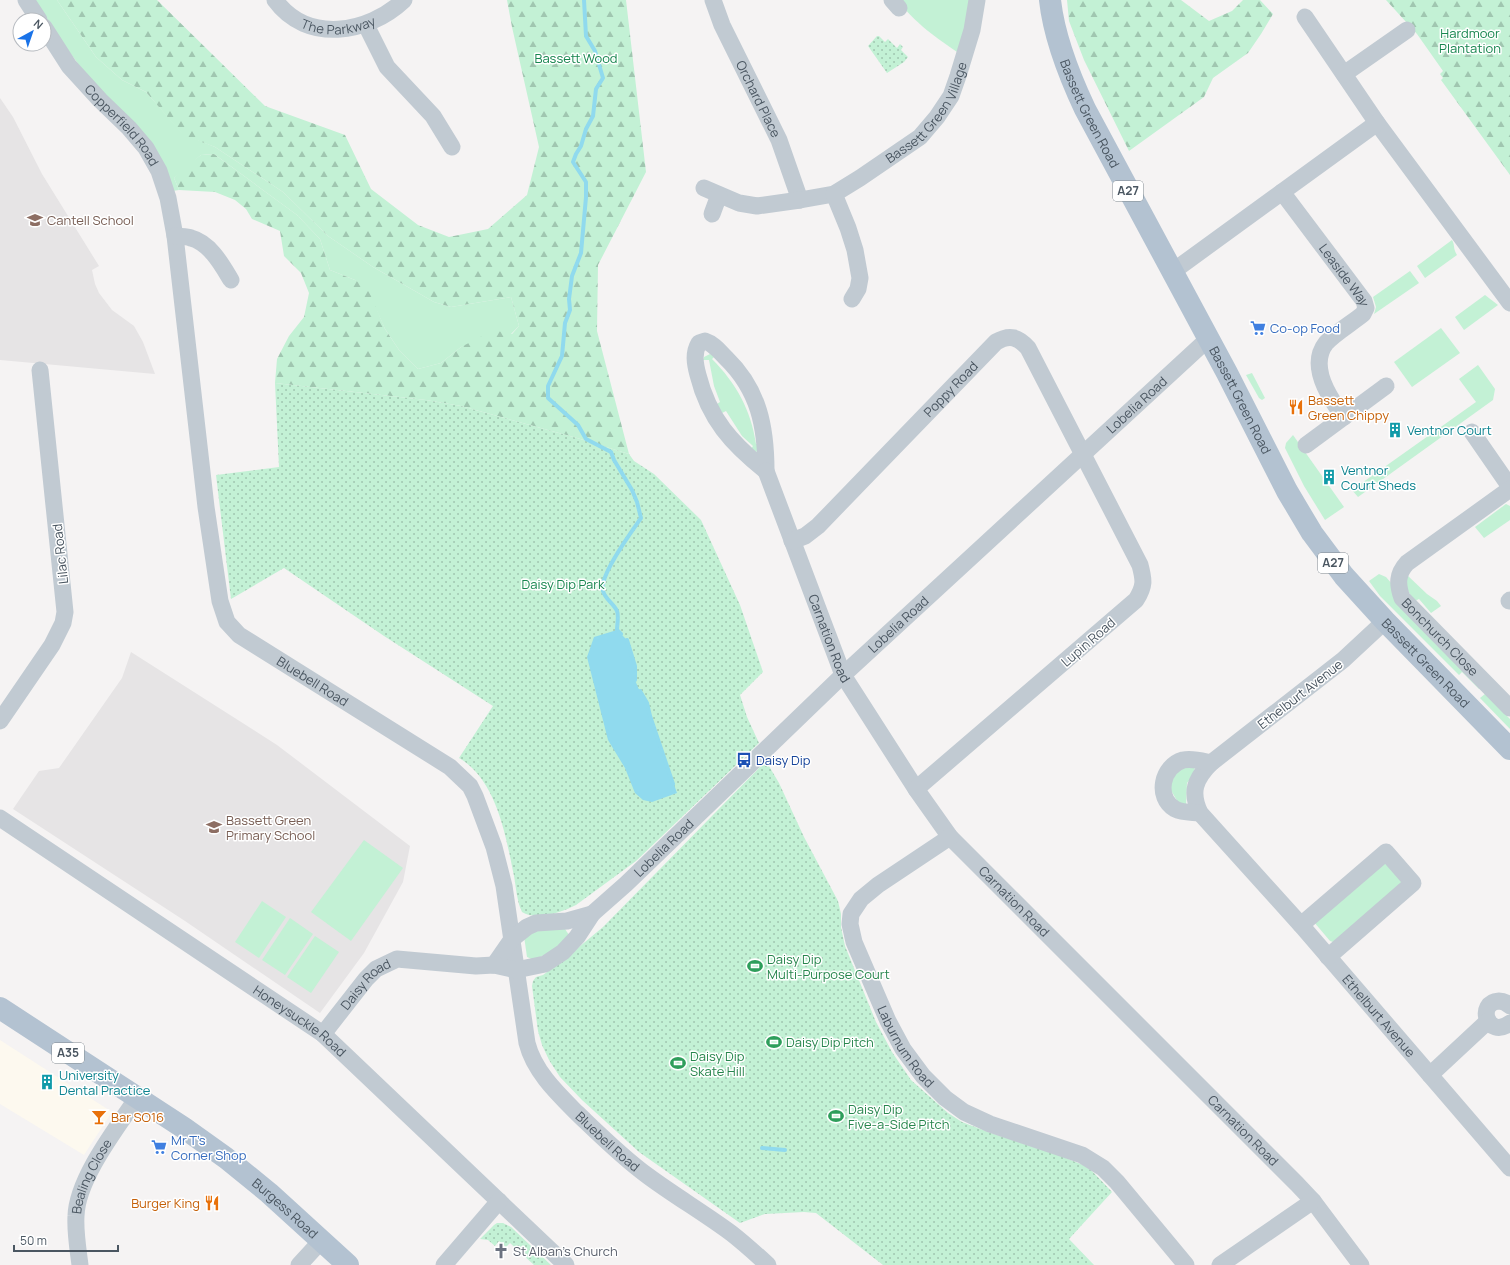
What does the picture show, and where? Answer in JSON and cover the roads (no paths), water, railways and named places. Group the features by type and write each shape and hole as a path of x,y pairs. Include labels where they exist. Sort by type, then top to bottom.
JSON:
{"main road":[{"name":"Bassett Green Road","path":"1050,0 1051,15 1067,69 1078,96 1208,339 1283,484 1312,533 1344,576 1385,621 1510,749"},
{"name":"Burgess Road","path":"0,1008 184,1128 226,1158 254,1180 348,1265"}],"street":[{"path":"26,0 34,12"},
{"name":"The Parkway","path":"275,0 282,10 302,24 331,30 366,25 393,10 404,0"},
{"name":"Orchard Place","path":"713,0 722,25 779,140 800,200"},
{"name":"Bassett Green Village","path":"712,214 712,192 739,203 758,206 834,194 920,137 937,117 951,96 972,30 977,0"},
{"path":"1305,17 1377,123 1510,304"},
{"path":"366,25 387,68 434,116 446,144"},
{"path":"1344,74 1407,30"},
{"name":"Copperfield Road","path":"52,39 69,66 100,100 129,128 146,148 159,171 168,198 176,236 191,379"},
{"path":"1172,272 1377,123"},
{"name":"Leaside Way","path":"1282,192 1364,301 1366,308 1363,314 1327,342 1322,349 1320,370 1326,389 1331,401 1344,417"},
{"path":"834,194 855,250 860,278 858,289 852,299"},
{"path":"176,236 192,238 203,244 213,254 231,280"},
{"name":"Poppy Road","path":"792,541 805,536 818,526 996,342 1004,338 1014,338 1022,342 1028,348 1084,454"},
{"name":"Lobelia Road","path":"516,970 545,964 563,952 577,937 592,914 626,884 843,675 1208,339"},
{"name":"Carnation Road","path":"766,471 738,448 720,426 711,412 700,386 695,364 696,347 699,343 705,341 712,344 732,363 749,387 758,406 763,426 766,444 766,471 843,675 916,789 950,837 1313,1201 1361,1265"},
{"name":"Lilac Road","path":"0,721 52,645 63,623 65,612 40,370"},
{"name":"Bluebell Road","path":"191,379 206,507 219,593 223,613 227,622 239,635 450,767 470,786 484,817 494,847 504,886 520,1002 530,1053 536,1065 555,1090 587,1123 627,1158 647,1175 731,1233 768,1265"},
{"path":"1306,445 1386,386"},
{"name":"Bonchurch Close","path":"1472,432 1510,488 1407,563 1398,575 1399,590 1402,598 1510,708"},
{"name":"Lupin Road","path":"916,789 1136,600 1143,590 1144,578 1140,565 1084,454"},
{"name":"Ethelburt Avenue","path":"1385,621 1343,660 1211,763 1202,772 1196,782 1196,805 1200,813 1301,925 1510,1168"},
{"path":"1200,813 1185,812 1175,808 1166,800 1163,789 1163,780 1168,770 1183,760 1193,759 1211,763"},
{"name":"Honeysuckle Road","path":"0,818 323,1034 566,1265"},
{"name":"Laburnum Road","path":"950,837 878,885 861,899 851,914 850,924 854,942 888,1021 903,1049 928,1082 945,1098 964,1112 990,1124 1082,1155 1103,1168 1117,1182 1186,1265"},
{"path":"1301,925 1386,852 1413,883 1328,957"},
{"name":"Lobelia Road","path":"512,940 527,927 536,923 567,921 592,914"},
{"path":"494,965 512,940"},
{"name":"Daisy Road","path":"323,1034 366,978 376,969 397,959 476,966 494,965 516,970"},
{"path":"1510,1006 1502,1001 1495,1001 1489,1005 1486,1012 1488,1021 1491,1025 1497,1028 1504,1027 1510,1023"},
{"path":"1430,1075 1488,1021"},
{"name":"Bealing Close","path":"80,1265 76,1216 78,1199 99,1156 137,1098"},
{"path":"444,1265 499,1201"},
{"path":"1220,1265 1313,1201"},
{"path":"299,1265 321,1241"}],"water":[{"path":"617,630 628,641 635,666 635,680 647,703 650,716 677,793 652,802 643,800 635,793 625,768 608,740 587,657 594,637"}],"waterway":[{"path":"584,0 586,36 595,51 603,78 596,89 593,116 586,129 581,146 573,162 586,182 581,253 572,276 569,299 570,310 565,323 562,356 548,386 548,398 578,425 586,439 611,452 637,502 641,518 610,565 603,584 604,594 618,613 617,630 621,634"},
{"path":"627,640 635,666 635,680"},
{"path":"640,691 647,703 673,784"},
{"path":"762,1148 785,1150"}],"place":[{"name":"Cantell School","path":"35,220"},
{"name":"Co-op Food","path":"1258,328"},
{"name":"Bassett Green Chippy","path":"1296,407"},
{"name":"Ventnor Court","path":"1395,430"},
{"name":"Ventnor Court Sheds","path":"1329,477"},
{"name":"Daisy Dip","path":"744,760"},
{"name":"Bassett Green Primary School","path":"214,827"},
{"name":"Daisy Dip Multi-Purpose Court","path":"755,966"},
{"name":"Daisy Dip Pitch","path":"774,1042"},
{"name":"Daisy Dip Skate Hill","path":"678,1063"},
{"name":"University Dental Practice","path":"47,1082"},
{"name":"Daisy Dip Five-a-Side Pitch","path":"836,1116"},
{"name":"Bar SO16","path":"99,1117"},
{"name":"Mr T’s Corner Shop","path":"159,1147"},
{"name":"Burger King","path":"212,1203"},
{"name":"St Alban's Church","path":"501,1251"}],"park label":[{"name":"Hardmoor Plantation","path":"1470,40"},
{"name":"Bassett Wood","path":"576,58"},
{"name":"Daisy Dip Park","path":"563,584"}]}
